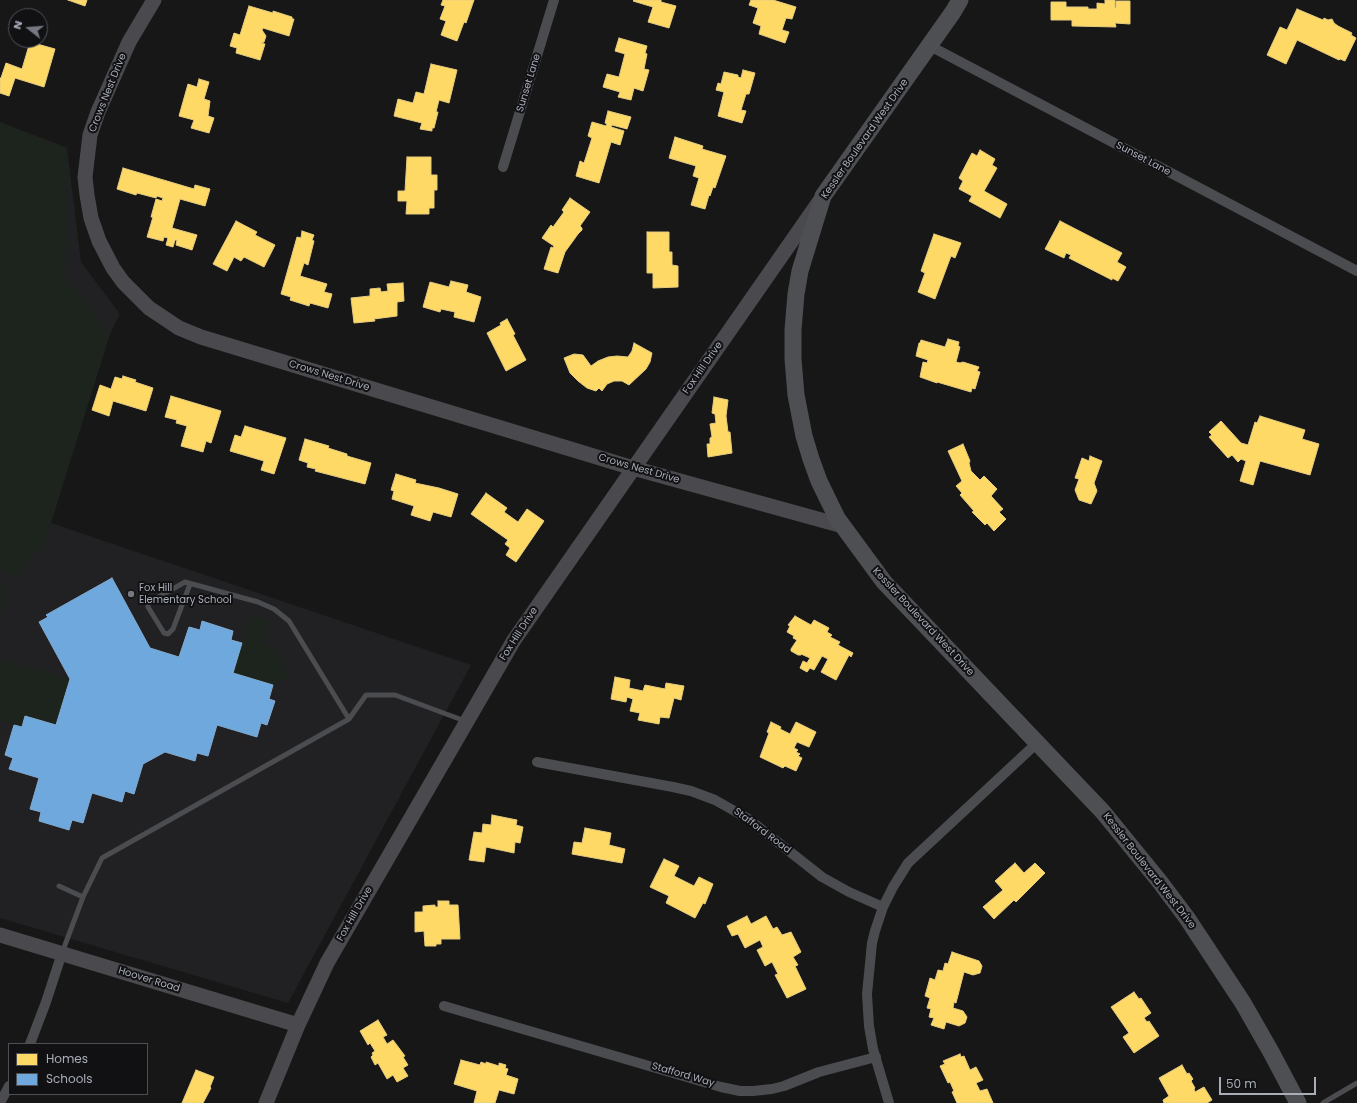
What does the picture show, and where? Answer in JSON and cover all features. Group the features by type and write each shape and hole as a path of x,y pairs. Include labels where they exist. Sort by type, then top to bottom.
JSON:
{"main road":[{"name":"Kessler Boulevard West Drive","path":"960,0 930,46 823,196 800,270 794,318 793,359 796,395 804,436 815,470 831,508 868,562 898,597 1103,812 1132,847 1187,918 1243,1003 1298,1103"}],"street":[{"name":"Crows Nest Drive","path":"154,0 129,42 98,112 90,135 86,165 87,195 93,224 99,241 116,273 135,296 149,308 169,322 201,337 633,468 843,526"},
{"name":"Sunset Lane","path":"503,167 554,0"},
{"name":"Sunset Lane","path":"930,46 1357,271"},
{"name":"Fox Hill Drive","path":"266,1103 298,1025 327,963 514,640 823,196"},
{"path":"889,1103 869,1026 867,994 872,943 883,907 893,886 908,863 1037,743"},
{"name":"Stafford Road","path":"537,762 679,788 715,800 752,821 822,877 849,892 883,907"},
{"name":"Hoover Road","path":"0,934 298,1025"},
{"path":"30,1043 62,953"},
{"name":"Stafford Way","path":"444,1006 721,1087 740,1090 753,1091 772,1089 784,1086 819,1072 876,1057"},
{"path":"0,1103 8,1088"}],"lane":[{"path":"190,584 173,629 168,634 164,634 148,607 148,603 185,582 258,602 274,609 289,621 349,719"},
{"path":"62,953 83,897 102,858 349,719 366,695 396,696 466,722"},
{"path":"59,886 83,897"},
{"path":"1323,1103 1357,1083"}],"shaded area":[{"name":"Fox Hill Elementary School","path":"0,122 67,148 81,262 120,314 110,334 51,523 471,665 288,1003 0,918"},
{"path":"0,122 67,148 66,278 110,334 44,544 16,575 0,570"},
{"path":"0,578 4,587 5,599 0,619"},
{"path":"250,613 270,620 262,644 273,648 289,675 273,685 233,673"},
{"path":"2,659 70,679 56,725 22,727 0,721 0,666"}],"building: Homes":[{"path":"68,0 87,0 85,6"},
{"path":"443,0 474,0 466,23 464,22 457,41 441,35 446,21 440,19 445,6 441,5"},
{"path":"661,0 661,2 676,6 669,28 648,22 653,7 633,1"},
{"path":"751,0 773,0 796,7 792,19 786,18 782,30 789,32 785,43 759,34 761,26 753,23 758,8 749,5"},
{"path":"1105,0 1115,0 1115,8 1116,1 1130,1 1130,24 1115,23 1116,27 1072,26 1072,20 1051,20 1051,2 1066,2 1066,7 1088,7 1088,9 1097,9 1097,3 1105,4"},
{"path":"249,6 273,13 273,11 294,19 289,36 263,28 262,30 266,36 264,42 261,43 265,44 260,60 236,53 237,48 230,46 234,33 240,35"},
{"path":"1297,9 1323,20 1324,18 1328,20 1332,19 1338,26 1352,33 1351,35 1356,38 1345,61 1339,60 1297,40 1286,64 1267,55 1280,27 1287,30"},
{"path":"619,38 647,46 644,69 649,70 643,91 634,88 631,100 618,97 620,92 603,87 607,74 619,77 625,54 615,51"},
{"path":"48,47 55,49 44,87 15,78 9,96 0,93 0,78 6,63 22,69 28,48"},
{"path":"431,64 457,70 449,103 439,100 436,112 438,112 432,131 420,129 422,123 394,116 398,99 413,103 416,92 424,94"},
{"path":"743,70 755,73 749,94 746,94 741,110 746,111 742,123 718,116 724,92 716,90 718,83 721,84 724,72 738,75 738,77 741,78"},
{"path":"199,79 209,82 204,99 210,101 208,116 214,118 209,133 191,128 194,120 179,116 188,84 197,87"},
{"path":"608,111 631,117 627,129 612,125 611,127 624,131 620,145 611,142 599,183 576,176 580,161 584,163 592,138 588,136 592,122 606,126 607,124 605,123"},
{"path":"675,137 703,146 702,149 726,156 715,188 713,187 710,196 709,195 705,209 691,205 699,178 693,176 696,166 669,158"},
{"path":"980,150 995,159 992,165 997,168 984,191 1007,204 1000,218 969,201 972,196 959,189 963,181 959,178 972,153 977,156"},
{"path":"407,157 431,157 431,175 437,175 437,190 434,190 434,208 429,208 429,214 406,214 407,201 398,201 398,191 405,191"},
{"path":"123,168 194,189 195,185 210,189 205,206 180,199 172,228 197,235 192,250 176,245 177,240 175,240 173,247 166,245 168,238 164,237 163,241 147,237 153,217 151,217 156,199 162,201 163,198 157,196 156,198 137,193 136,195 117,189"},
{"path":"570,198 590,212 580,226 582,230 565,252 558,273 544,269 551,247 553,248 554,246 542,238 551,225 553,227 564,212 562,210"},
{"path":"236,221 257,232 255,235 275,245 264,267 244,257 241,261 234,257 227,271 213,264"},
{"path":"1060,221 1122,253 1117,262 1126,267 1118,281 1112,278 1112,280 1069,258 1071,255 1066,253 1064,258 1045,249"},
{"path":"302,231 314,235 312,240 314,241 308,265 304,263 300,276 327,284 324,292 332,294 328,308 310,303 309,306 290,300 291,297 281,294 297,237 301,238"},
{"path":"647,232 669,232 669,252 672,252 672,265 678,266 678,287 653,288 653,273 647,273"},
{"path":"934,234 961,243 955,258 951,256 935,299 918,292 925,273 921,271"},
{"path":"451,281 468,285 466,292 481,297 474,322 454,317 455,312 441,309 440,312 423,307 430,282 449,287"},
{"path":"403,283 404,301 397,302 397,316 374,319 375,321 354,323 351,298 370,296 370,289 380,288 381,292 388,291 387,284"},
{"path":"507,319 515,334 513,335 526,360 506,371 487,333 501,325 500,323"},
{"path":"948,339 959,342 958,346 960,347 956,362 963,362 979,367 977,371 980,372 975,389 972,388 971,392 920,377 923,362 927,363 928,360 916,356 921,340 945,347"},
{"path":"634,343 652,353 650,362 646,369 629,385 622,381 614,381 607,384 602,391 599,388 596,391 587,388 578,381 570,373 564,358 574,354 583,355 591,366 608,357 628,357 632,351"},
{"path":"123,376 153,388 146,411 113,401 109,416 92,410 100,385 111,389 115,377 122,379"},
{"path":"171,396 221,411 211,443 206,441 203,452 181,446 187,426 176,423 177,420 165,417"},
{"path":"714,397 728,400 726,416 728,432 730,432 732,453 708,457 707,444 710,444 710,438 712,437 710,424 716,423 715,414 712,413"},
{"path":"1260,416 1305,430 1302,439 1319,444 1310,475 1260,461 1253,485 1240,481 1246,461 1241,459 1238,462 1232,455 1228,458 1209,437 1212,435 1209,432 1221,421 1241,443 1248,445 1255,422 1257,423"},
{"path":"245,426 286,438 274,474 261,470 264,461 230,451 235,435 241,437"},
{"path":"305,439 329,446 328,448 347,454 347,456 371,463 365,484 315,471 316,469 307,467 308,463 299,460"},
{"path":"963,444 970,461 971,471 980,480 984,476 997,489 991,496 1003,509 999,512 1006,519 994,531 987,523 985,525 972,512 974,511 960,495 962,493 956,486 962,481 948,451"},
{"path":"1090,456 1102,461 1094,483 1097,491 1091,504 1079,500 1075,490 1079,479 1075,478 1082,458 1089,461"},
{"path":"396,474 416,480 415,483 458,494 451,517 433,512 430,521 411,515 414,506 392,499 394,491 391,490"},
{"path":"486,493 507,508 504,512 518,522 527,509 544,521 516,562 506,555 510,548 505,544 508,540 471,514"},
{"path":"795,616 811,625 814,620 829,628 827,632 832,635 830,637 840,642 838,645 853,653 851,657 849,655 836,680 821,672 828,659 822,656 814,670 810,668 807,672 800,668 803,661 807,663 810,658 801,654 798,655 791,651 797,640 793,638 794,636 787,632 790,626 788,625"},
{"path":"615,677 630,680 629,688 643,691 645,685 665,689 666,683 684,686 681,700 674,698 669,718 660,717 659,724 638,720 640,713 630,711 633,699 627,697 626,702 611,699"},
{"path":"771,722 790,734 796,722 816,732 809,747 797,742 794,748 798,750 796,752 800,754 798,756 802,758 796,771 785,766 783,768 760,757 769,733 767,732"},
{"path":"492,815 517,820 516,825 523,827 520,843 515,842 514,853 486,847 484,862 469,860 474,832 482,833 483,824 491,825"},
{"path":"585,828 611,833 609,845 625,849 622,863 572,854 574,842 582,843"},
{"path":"664,859 679,866 674,876 694,886 699,877 713,884 705,904 703,903 695,918 666,903 669,896 650,887"},
{"path":"1015,863 1024,873 1035,863 1045,873 1016,902 1014,900 994,919 983,907 1003,890 995,881"},
{"path":"438,901 449,901 449,905 458,905 460,939 441,939 441,944 436,944 436,946 425,946 424,931 415,932 415,912 423,912 423,906 435,905 435,907 438,907"},
{"path":"747,916 751,924 766,916 773,929 777,927 782,935 791,932 801,952 793,957 798,965 795,966 806,989 787,998 775,975 778,974 772,962 765,966 757,950 763,947 760,940 745,948 738,934 732,936 727,926"},
{"path":"952,952 979,961 982,966 980,973 973,975 964,972 956,1003 954,1002 953,1008 963,1011 967,1017 965,1023 959,1026 946,1022 944,1029 931,1025 934,1018 929,1017 931,1009 927,1008 930,998 925,996 930,978 935,980 938,970 943,971 945,963 948,964"},
{"path":"1134,992 1139,999 1141,998 1151,1013 1144,1018 1147,1022 1149,1021 1159,1036 1134,1053 1123,1037 1129,1033 1111,1007"},
{"path":"378,1020 387,1035 383,1037 387,1044 393,1040 405,1056 403,1057 408,1065 403,1068 408,1076 397,1082 393,1075 387,1079 378,1063 375,1065 371,1057 373,1055 372,1053 375,1051 370,1043 368,1045 360,1031"},
{"path":"960,1054 961,1057 964,1056 970,1070 976,1067 983,1080 976,1083 980,1091 987,1089 993,1103 957,1103 952,1092 954,1091 950,1082 948,1083 940,1066 945,1064 943,1061"},
{"path":"461,1060 480,1065 481,1062 486,1064 486,1062 499,1066 499,1063 506,1065 505,1068 508,1069 506,1075 518,1079 514,1094 499,1090 495,1103 474,1103 477,1091 454,1084"},
{"path":"1182,1065 1187,1074 1189,1073 1193,1079 1191,1081 1195,1088 1195,1092 1204,1087 1212,1100 1207,1103 1164,1103 1163,1100 1169,1096 1159,1078"},
{"path":"196,1070 214,1077 210,1087 211,1088 203,1103 182,1103"}],"building: Schools":[{"path":"112,578 150,648 179,657 189,627 200,630 202,621 233,631 231,640 242,643 233,673 273,685 269,699 275,701 267,725 261,723 257,737 217,725 208,756 197,753 195,761 165,752 143,764 134,794 125,791 122,802 92,793 83,823 72,820 69,830 39,821 41,812 30,809 39,778 9,769 13,758 5,755 14,725 22,727 25,716 56,725 70,679 39,622 48,617 46,615"}],"place":[{"name":"Fox Hill Elementary School","path":"131,594"}]}
